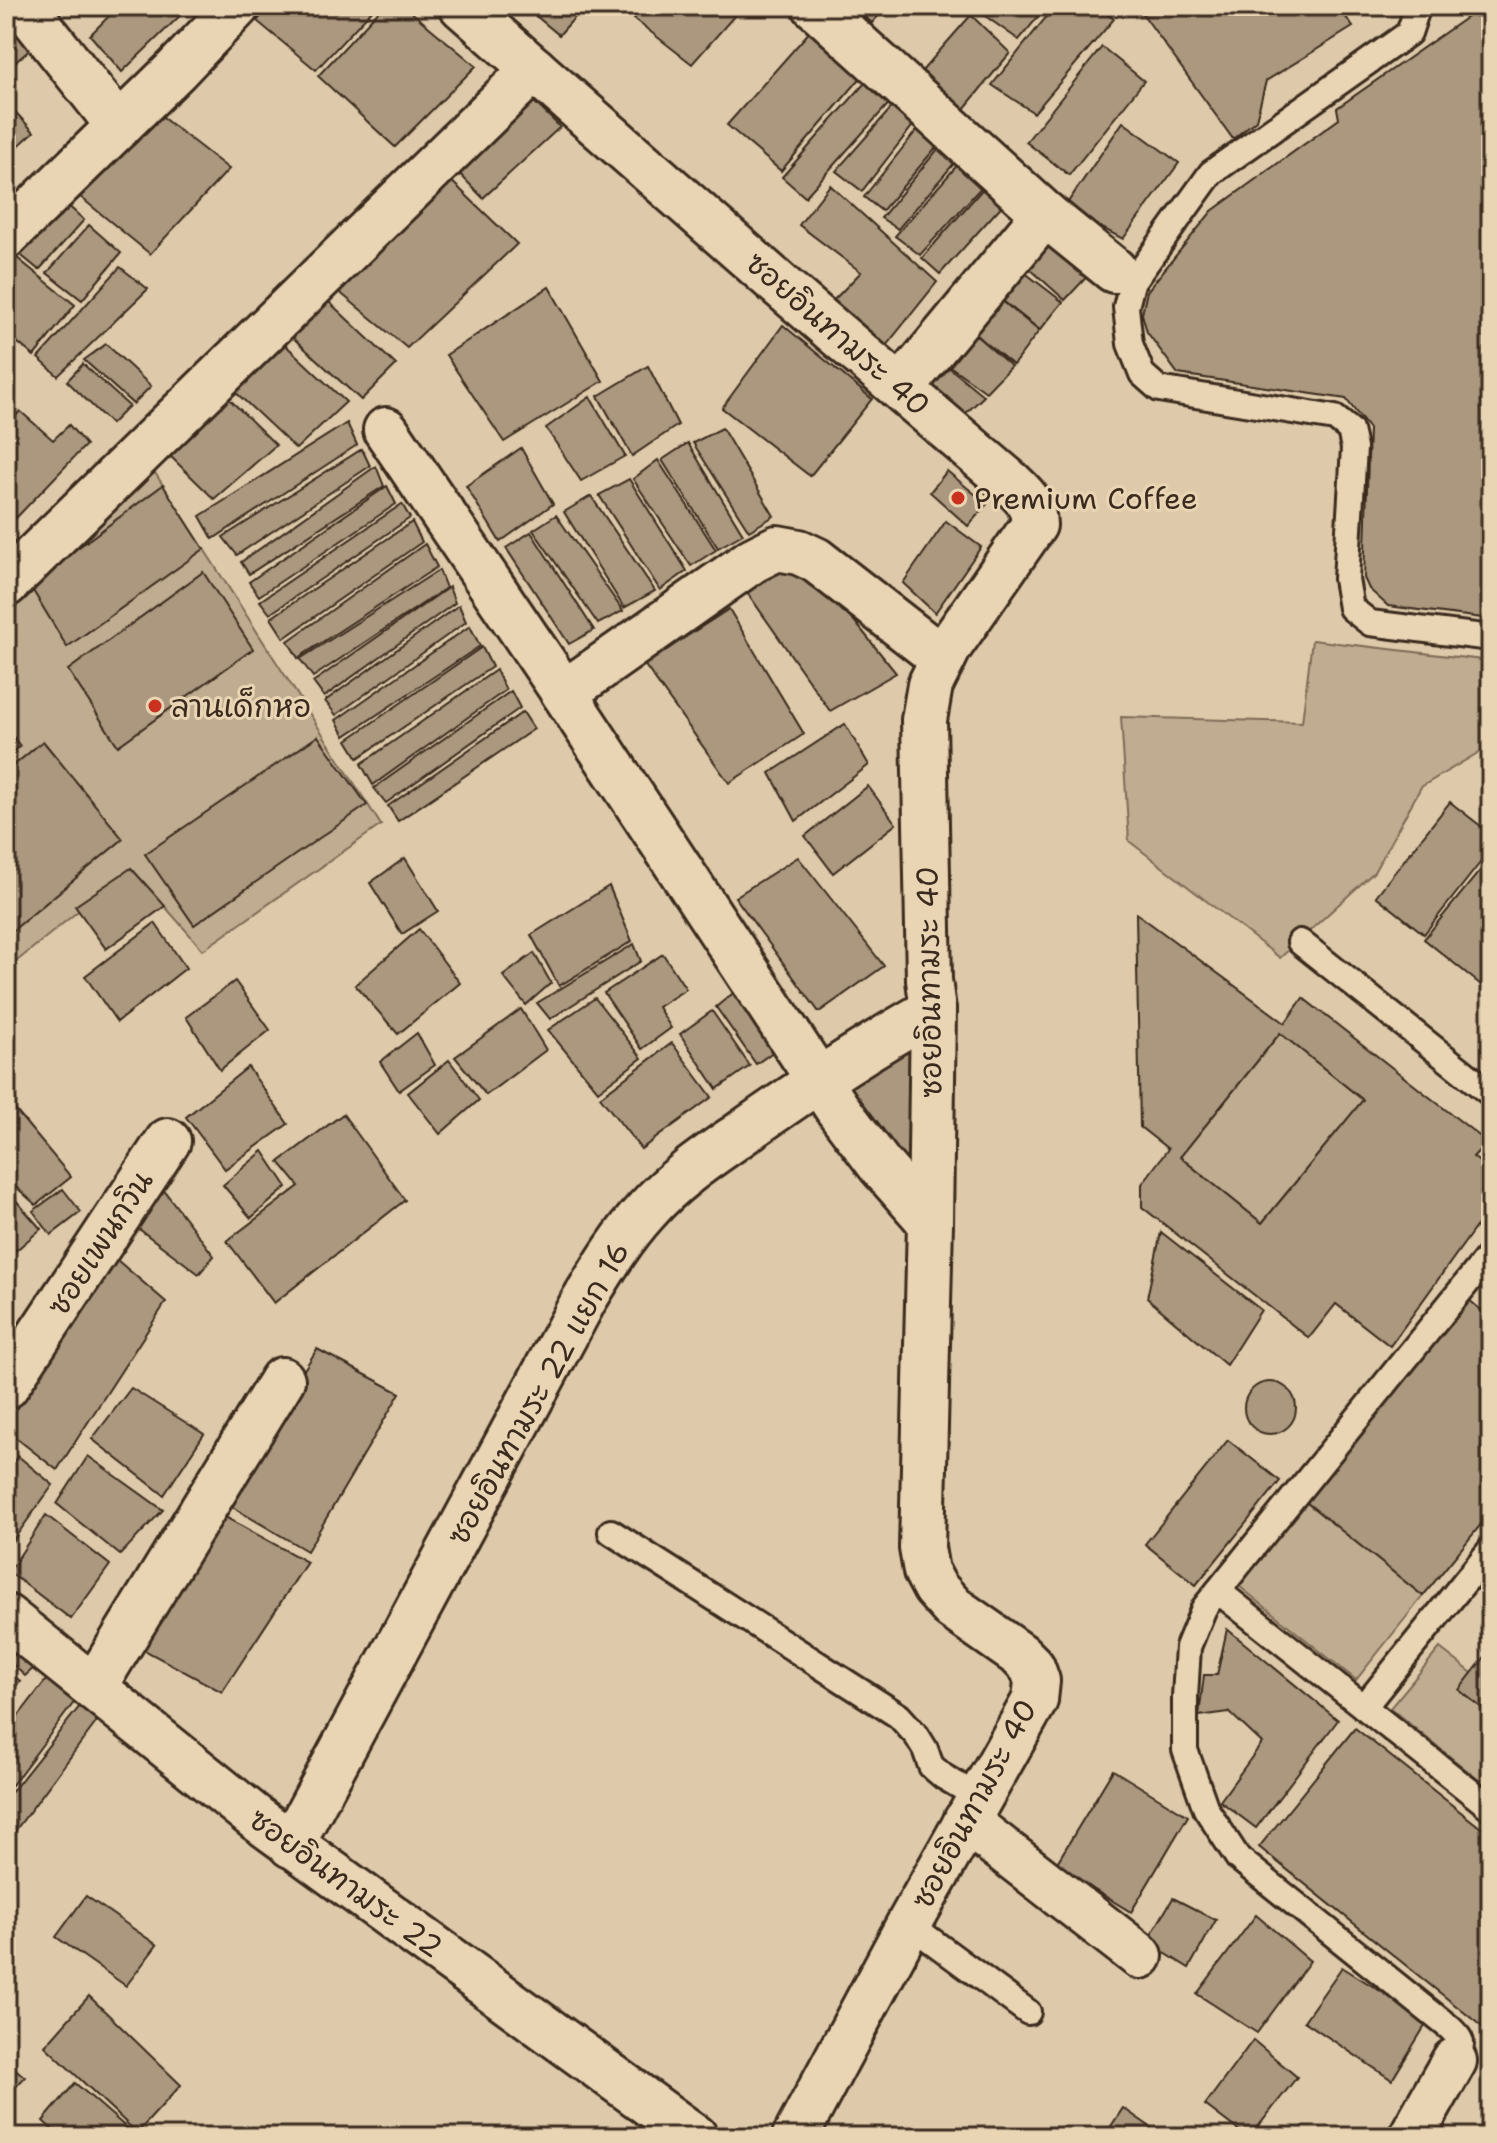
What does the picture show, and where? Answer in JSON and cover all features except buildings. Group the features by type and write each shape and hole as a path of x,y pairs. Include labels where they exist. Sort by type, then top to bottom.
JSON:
{"street":[{"path":"24,6 119,126"},
{"path":"6,236 237,6"},
{"name":"ซอยอินทามระ 40","path":"462,6 1012,484 1033,509 1034,525 949,647 930,685 924,720 929,980 933,1010 922,1548 926,1571 935,1588 953,1608 1020,1655 1032,1667 1037,1681 1035,1700 909,1924 795,2137"},
{"path":"815,6 1045,214 1123,276"},
{"path":"6,584 534,69"},
{"path":"901,388 1045,214"},
{"path":"386,430 564,693 837,1108 880,1165 930,1222"},
{"path":"564,693 753,560 777,548 799,552 816,560 943,659"},
{"name":"ซอยอินทามระ 22 แยก 16","path":"291,1845 584,1300 620,1242 648,1207 690,1170 818,1080 933,1010"},
{"name":"ซอยเพนกวิน","path":"6,1386 168,1141"},
{"path":"94,1687 282,1380"},
{"name":"ซอยอินทามระ 22","path":"6,1617 291,1845 695,2137"},
{"path":"973,1810 1140,1956"},
{"path":"1411,2137 1454,2061"}],"lane":[{"path":"1418,6 1409,33 1211,173 1123,276 1130,344 1142,374 1159,389 1335,418 1350,430 1354,448 1346,579 1351,608 1370,623 1491,638"},
{"path":"1300,942 1491,1094"},
{"path":"1454,2061 1462,2047 1461,2039 1238,1858 1206,1809 1185,1750 1185,1697 1188,1647 1204,1608 1491,1253"},
{"path":"611,1532 899,1716 917,1736 931,1766 973,1810"},
{"path":"1364,1707 1491,1549"},
{"path":"1218,1591 1491,1808"},
{"path":"909,1924 1028,2012"}],"shaded area":[{"name":"ลานเด็กหอ","path":"150,465 381,825 203,950 131,868 6,970 6,607"},
{"path":"1312,640 1491,661 1491,745 1421,787 1374,872 1280,958 1129,841 1121,717 1302,722"},
{"path":"1280,1033 1363,1100 1262,1223 1180,1157"},
{"path":"1306,1502 1423,1596 1356,1680 1239,1586"},
{"path":"1440,1648 1472,1673 1459,1690 1491,1715 1491,1790 1390,1708"}],"place":[{"name":"Premium Coffee","path":"958,498"},
{"name":"ลานเด็กหอ","path":"155,706"}]}
